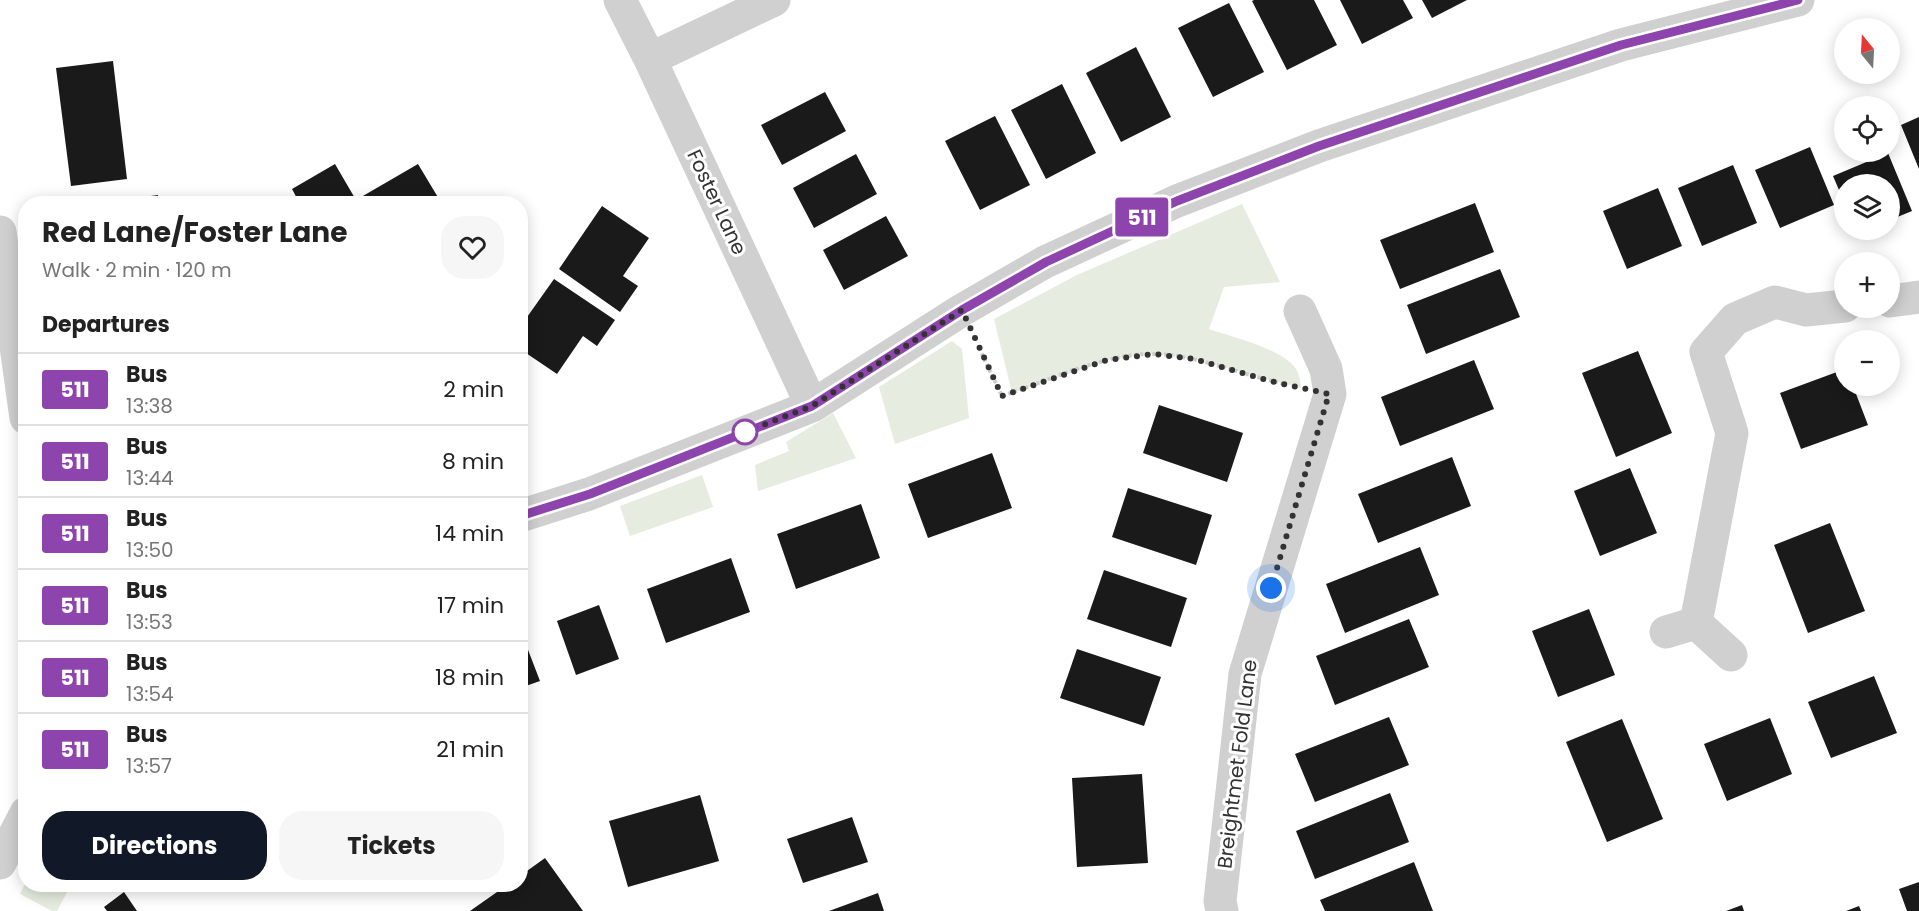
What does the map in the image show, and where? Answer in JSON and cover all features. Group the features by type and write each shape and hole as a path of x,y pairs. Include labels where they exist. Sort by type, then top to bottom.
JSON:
{"street":[{"name":"Foster Lane","path":"620,0 650,59 812,406"},
{"path":"650,59 774,0"},
{"path":"528,513 590,494 812,406 962,310 1046,262 1156,211 1319,146 1621,45 1798,0"},
{"path":"0,238 18,363"},
{"path":"1900,300 1919,297"},
{"path":"1731,656 1681,627 1732,433 1706,352 1735,319 1774,302 1806,310 1834,307"},
{"name":"Breightmet Fold Lane","path":"1222,911 1220,901 1245,674 1329,394 1326,369 1300,311"},
{"path":"0,803 18,801"},
{"path":"0,862 18,828"}],"path":[{"path":"962,310 1002,396 1107,360 1154,354 1194,359 1270,381 1329,394"}],"shaded area":[{"path":"1242,204 1280,282 1224,287 1209,329 1259,345 1284,358 1293,365 1298,373 1301,388 1194,359 1154,354 1108,360 1012,393 994,319 1077,275"},
{"path":"952,341 962,349 969,418 895,444 879,387"},
{"path":"833,413 856,458 758,491 755,465 789,451 786,442"},
{"path":"702,475 713,507 630,536 620,506"},
{"path":"21,892 67,892 57,911 52,911 20,894"}],"building":[{"path":"1314,0 1337,45 1287,70 1252,1"},
{"path":"1340,0 1403,0 1413,18 1362,44"},
{"path":"1422,0 1467,0 1432,18"},
{"path":"1229,3 1264,72 1213,97 1178,28"},
{"path":"1136,47 1171,117 1121,142 1086,73"},
{"path":"113,61 127,179 71,186 56,68"},
{"path":"1062,84 1096,153 1046,179 1011,110"},
{"path":"825,92 846,131 782,165 761,125"},
{"path":"995,116 1030,185 980,210 945,141"},
{"path":"1919,117 1919,169 1901,125"},
{"path":"1810,147 1834,205 1780,228 1755,170"},
{"path":"856,154 877,194 814,228 793,188"},
{"path":"1866,162 1892,162 1897,174 1838,174"},
{"path":"335,164 354,196 296,196 292,189"},
{"path":"418,164 437,196 363,196"},
{"path":"1733,165 1757,223 1702,246 1678,188"},
{"path":"1900,182 1912,211 1900,216"},
{"path":"1658,188 1682,246 1627,269 1603,211"},
{"path":"1475,203 1494,252 1400,289 1380,240"},
{"path":"602,206 649,238 623,276 638,286 620,312 559,269"},
{"path":"886,216 908,256 844,290 823,250"},
{"path":"1500,269 1520,317 1426,354 1407,305"},
{"path":"554,279 615,320 597,346 583,336 557,374 528,354 528,316"},
{"path":"1638,351 1672,433 1616,457 1582,373"},
{"path":"1474,360 1494,409 1400,446 1381,397"},
{"path":"1834,373 1834,396 1857,396 1868,425 1801,449 1780,393"},
{"path":"1159,405 1243,433 1227,482 1143,453"},
{"path":"992,453 1012,508 928,538 908,484"},
{"path":"1452,457 1471,506 1378,543 1358,494"},
{"path":"1630,468 1657,533 1600,556 1574,491"},
{"path":"1128,488 1212,515 1196,565 1112,537"},
{"path":"861,504 880,558 796,589 777,534"},
{"path":"1830,523 1865,611 1808,633 1774,545"},
{"path":"1420,547 1439,595 1345,633 1326,584"},
{"path":"731,558 750,612 666,643 647,589"},
{"path":"1104,570 1187,598 1171,647 1087,619"},
{"path":"599,605 619,659 576,675 557,621"},
{"path":"1589,609 1615,675 1558,697 1532,631"},
{"path":"1409,619 1429,667 1335,705 1316,656"},
{"path":"1077,649 1161,677 1144,726 1060,698"},
{"path":"528,650 540,681 528,685"},
{"path":"1874,676 1897,733 1831,758 1808,702"},
{"path":"1389,717 1409,765 1315,802 1295,754"},
{"path":"1770,718 1792,774 1727,801 1704,744"},
{"path":"1622,719 1663,819 1607,842 1566,742"},
{"path":"1142,774 1148,863 1077,867 1072,778"},
{"path":"1390,793 1409,842 1315,879 1296,831"},
{"path":"700,795 719,861 628,887 609,821"},
{"path":"852,817 868,862 803,883 787,839"},
{"path":"545,858 583,911 470,911 497,892 528,892 528,870"},
{"path":"1414,862 1433,911 1325,911 1320,900"},
{"path":"1919,882 1919,911 1907,911 1899,889"},
{"path":"124,892 137,911 107,911 104,907"},
{"path":"878,893 884,911 829,911"},
{"path":"1742,905 1744,911 1726,911"},
{"path":"1859,906 1861,911 1846,911"}],"bus line":[{"name":"511","path":"528,513 590,494 812,406 962,310 1046,262 1177,201 1319,146 1621,45 1798,0"}],"route":[{"path":"745,432 812,406 962,310 1002,396 1107,360 1154,354 1194,359 1270,381 1329,394 1271,588"}]}
